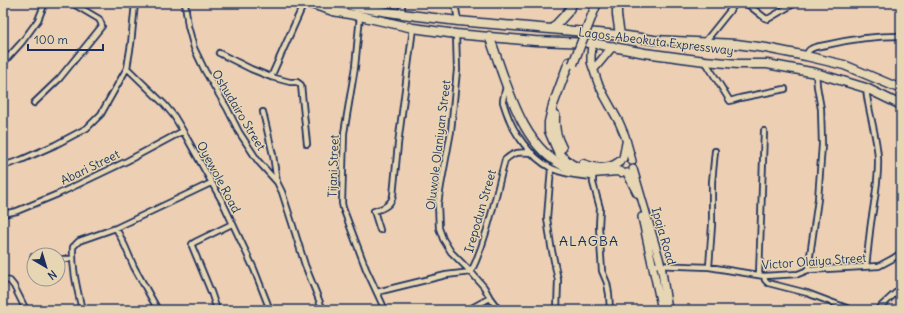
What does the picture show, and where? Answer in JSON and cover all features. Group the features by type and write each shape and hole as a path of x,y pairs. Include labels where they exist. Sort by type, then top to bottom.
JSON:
{"main road":[{"name":"Lagos-Abeokuta Expressway","path":"308,3 333,11 412,28 456,34 534,41 592,43 613,46 645,54 738,64 767,64 816,73 866,88 901,105"},
{"name":"Lagos-Abeokuta Expressway","path":"343,3 356,7 458,21 620,35 654,40 736,44 766,48 844,65 901,89"},
{"path":"552,29 567,13 572,3"},
{"path":"589,18 593,3"},
{"path":"591,174 571,164 560,155 549,131 549,122 553,105 589,18 597,3"},
{"path":"617,3 620,35"},
{"path":"489,36 506,84 522,122 543,151 554,160 568,168 591,174 627,171 634,164 627,140 598,83 591,56 592,43"},
{"path":"594,69 613,46"},
{"path":"571,63 559,100 554,124 559,143 564,151 577,162 591,167 600,168 614,166 621,160 628,158 632,161"},
{"path":"627,140 619,169 627,171"},
{"name":"Ipaja Road","path":"627,171 637,195 662,310"},
{"name":"Ipaja Road","path":"627,171 661,265 668,310"}],"street":[{"path":"3,63 22,42 38,20 45,3"},
{"path":"34,103 59,78 102,26 99,20 72,3"},
{"path":"3,166 55,145 87,128 101,114 127,68 135,3"},
{"name":"Oshudairo Street","path":"185,3 188,26 194,48 205,71 227,108 239,132 258,161 277,182 282,192 305,265 323,310"},
{"path":"271,77 304,3"},
{"path":"402,3 402,14"},
{"path":"455,3 458,21"},
{"path":"704,42 736,3"},
{"path":"746,3 768,19 795,3"},
{"name":"Tijani Street","path":"360,16 355,67 344,133 342,208 366,269 385,310"},
{"path":"380,230 374,211 381,209 392,201 412,28"},
{"name":"Oluwole Olaniyan Street","path":"456,34 457,70 451,131 438,204 439,228 443,239 451,252 484,287 499,310"},
{"path":"806,56 808,51 812,48 834,43 872,37 901,36"},
{"path":"219,53 271,77 290,82 297,82 301,85 307,144"},
{"path":"705,61 730,101 785,88"},
{"name":"Oyewole Road","path":"127,68 164,104 174,116 223,203 254,269 270,310"},
{"path":"808,270 818,199 822,145 821,110 816,73"},
{"path":"506,84 503,102 509,120 523,143 532,153 551,168 579,176 591,174 600,208 599,227 602,271 607,283 610,310"},
{"path":"866,88 878,157 876,188 866,266"},
{"path":"263,112 273,155 277,182"},
{"name":"Abari Street","path":"3,214 17,211 58,194 127,161 182,131"},
{"path":"759,275 764,131"},
{"path":"709,267 714,151"},
{"name":"Irepodun Street","path":"471,272 484,241 505,160 510,155 517,152 532,153"},
{"path":"551,168 547,218 558,280 557,310"},
{"path":"82,310 75,281 72,259 73,247 79,241 116,228 211,183"},
{"path":"216,310 211,292 192,244 232,224"},
{"path":"116,228 134,267 158,310"},
{"name":"Victor Olaiya Street","path":"653,265 709,267 764,276 798,274 808,270 879,266 901,253"},
{"path":"66,259 72,259"},
{"path":"377,292 446,275 471,272"},
{"path":"764,276 768,284 807,293 852,310"},
{"path":"3,279 10,282 14,286 26,310"},
{"path":"877,310 901,288"},
{"path":"468,310 490,298"}],"district":[{"name":"ALAGBA","path":"589,241"}]}
